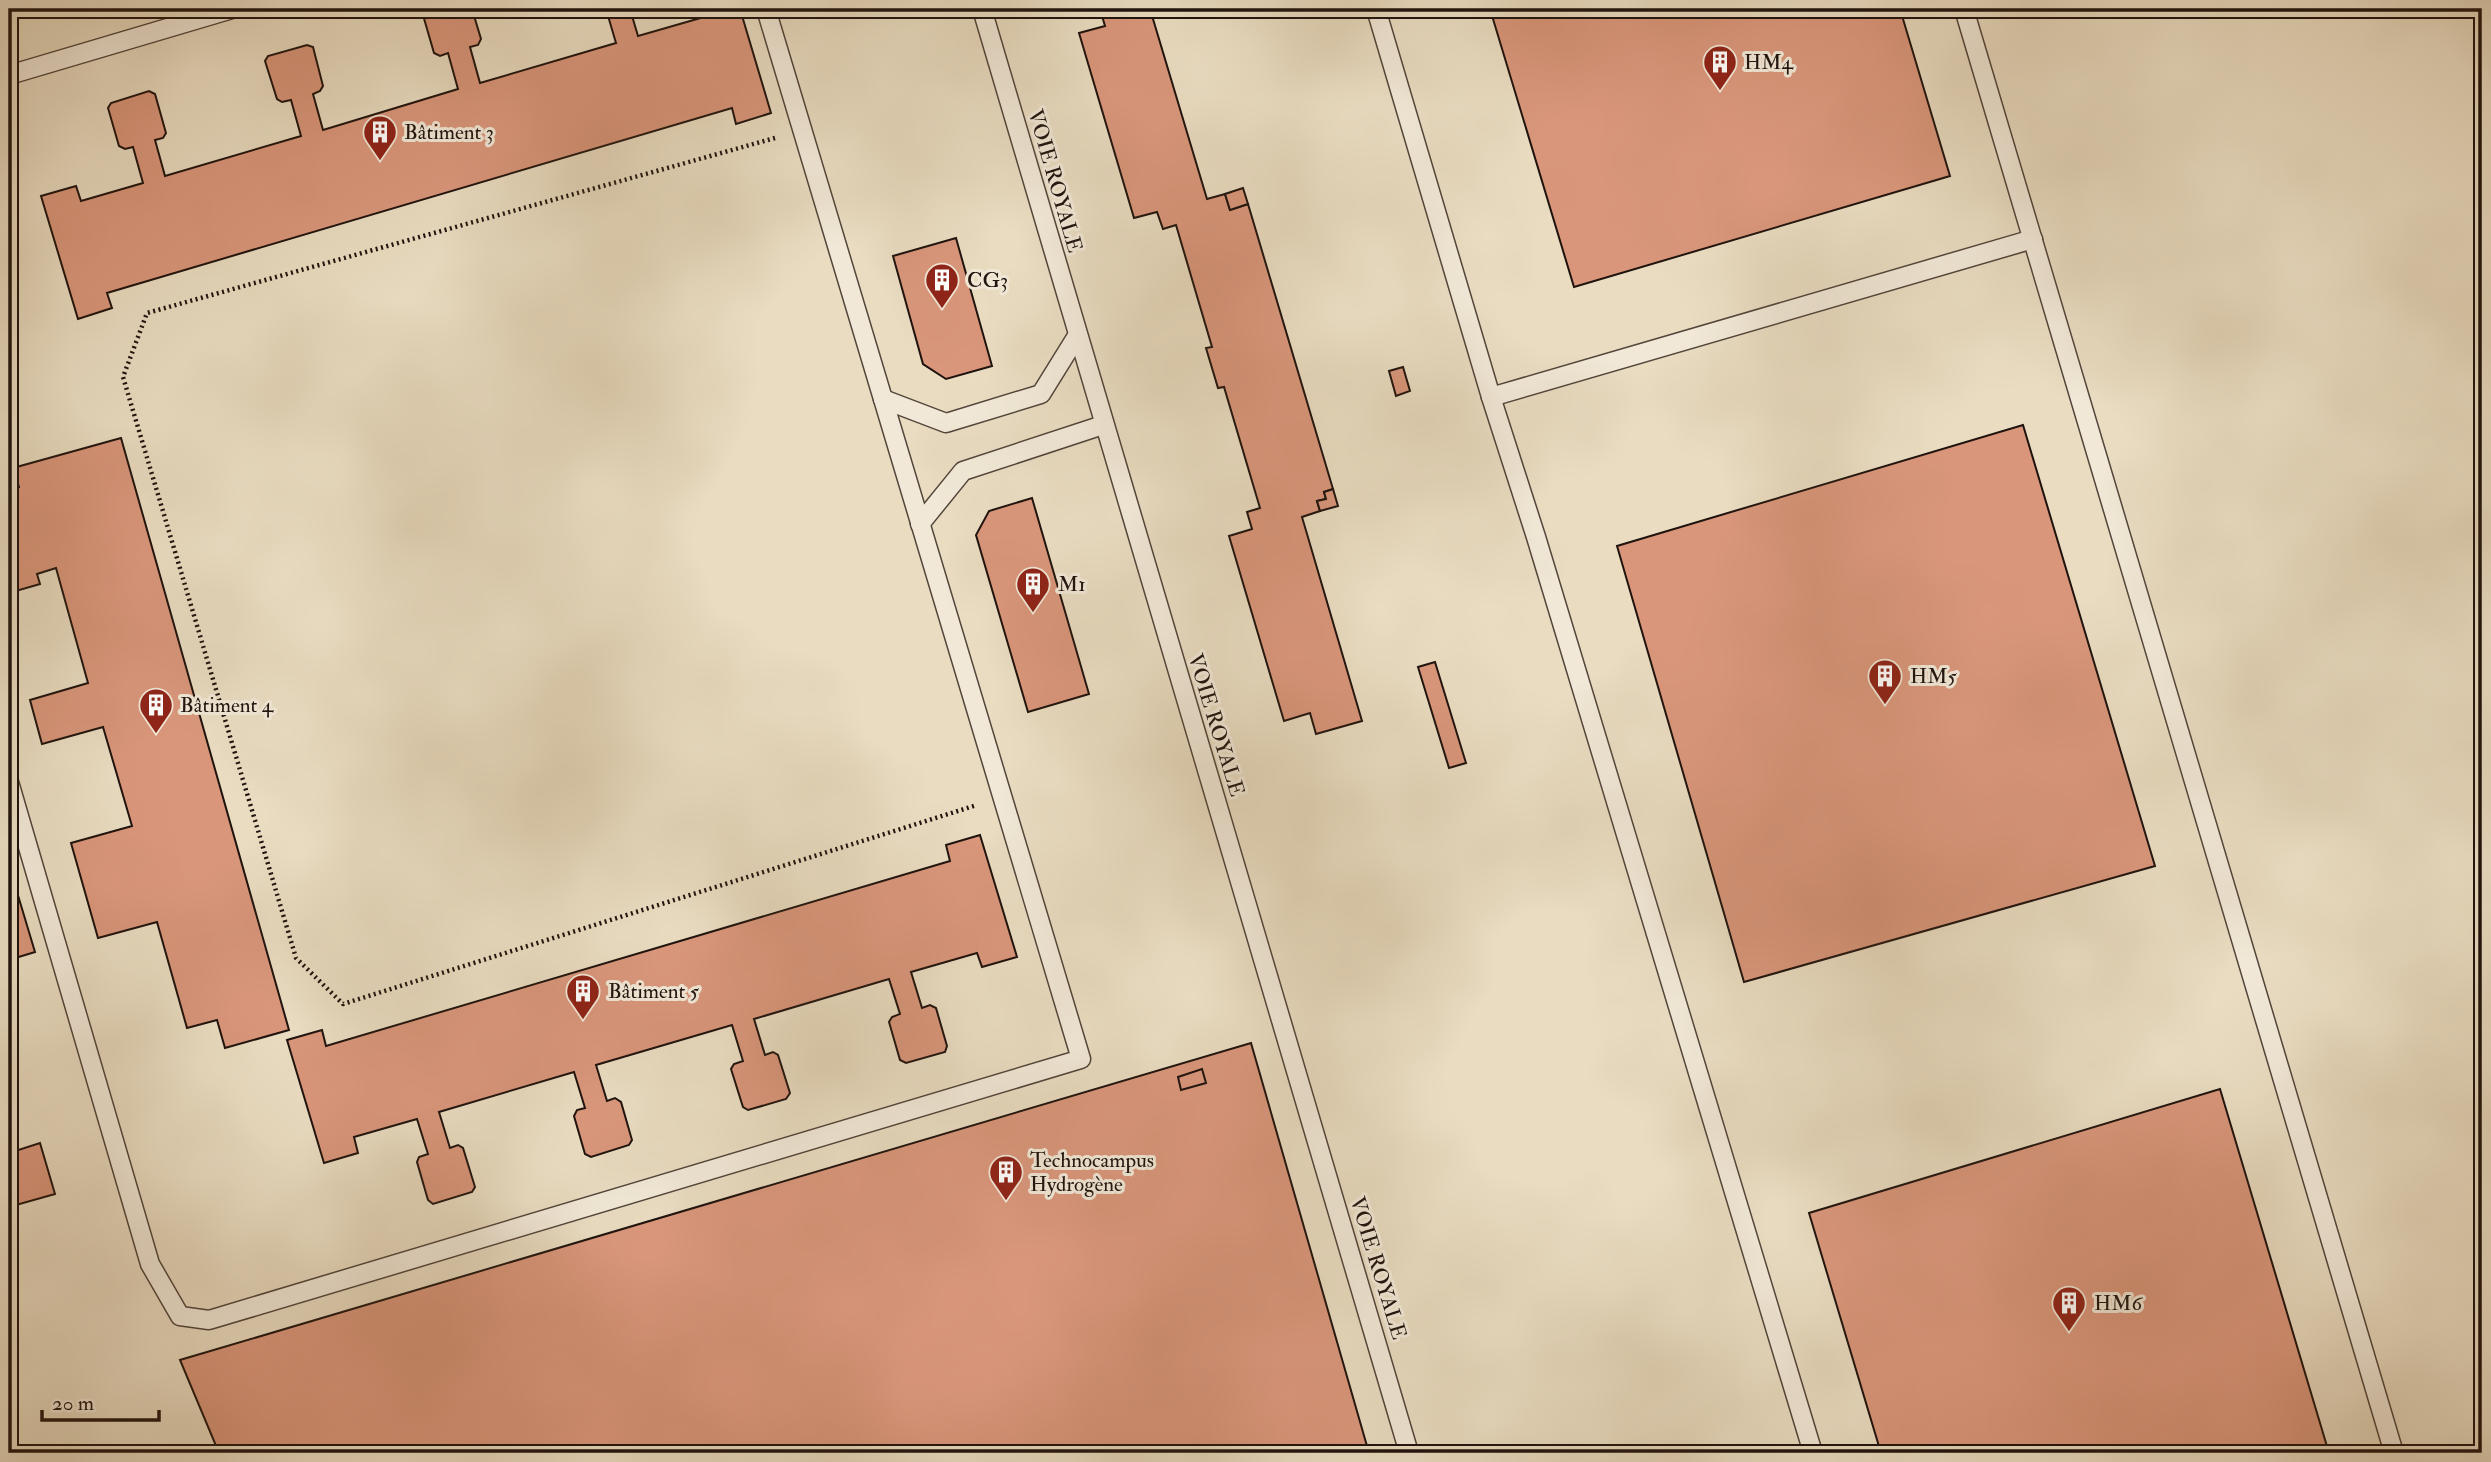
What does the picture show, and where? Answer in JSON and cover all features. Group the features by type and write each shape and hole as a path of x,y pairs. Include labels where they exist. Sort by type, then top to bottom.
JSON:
{"lane":[{"path":"9,75 232,9"},
{"path":"9,782 150,1264 180,1316 209,1320 1081,1059 766,9"},
{"name":"VOIE ROYALE","path":"982,9 1409,1453"},
{"path":"1376,9 1491,397 1536,537 1813,1453"},
{"path":"1965,9 2394,1453"},
{"path":"1491,397 2033,239"},
{"path":"883,399 947,422 1041,394 1077,336"},
{"path":"920,524 963,471 1103,425"}],"path":[{"path":"803,130 147,313 122,377 280,905 296,958 343,1004 1003,797"}],"building":[{"name":"Bâtiment 3","path":"428,9 472,9 481,39 478,45 470,47 480,83 616,43 606,9 630,9 638,36 704,17 702,9 740,9 771,113 736,124 732,108 107,293 112,308 78,319 41,196 76,186 81,201 143,183 133,147 125,149 119,146 108,108 111,103 149,91 155,94 166,133 163,138 155,140 165,176 301,136 291,100 282,102 277,99 265,61 268,56 307,45 313,47 323,86 313,94 323,130 458,89 448,53 440,56 434,53 423,15"},
{"path":"1100,9 1150,9 1207,199 1225,194 1230,210 1248,204 1333,489 1324,492 1326,499 1317,501 1320,511 1302,517 1362,721 1316,734 1310,713 1284,721 1229,536 1252,529 1247,512 1260,508 1224,387 1218,388 1206,348 1212,347 1176,225 1163,229 1157,212 1134,218 1079,33 1105,26"},
{"name":"HM4","path":"1490,9 1900,9 1950,176 1574,287"},
{"path":"1243,188 1248,204 1230,210 1225,194"},
{"name":"CG3","path":"956,238 992,366 946,379 923,364 893,256"},
{"path":"1403,367 1410,391 1396,396 1389,371"},
{"name":"HM5","path":"2023,425 2155,866 1744,982 1617,546"},
{"name":"Bâtiment 4","path":"121,438 289,1030 225,1048 217,1020 187,1028 157,922 98,938 71,843 132,826 103,727 42,744 30,700 88,683 56,568 37,574 40,584 9,593 9,489 19,487 13,468"},
{"path":"1333,489 1338,506 1320,511 1317,501 1326,499 1324,492"},
{"name":"M1","path":"1032,498 1089,694 1028,712 976,535 989,511"},
{"path":"1435,662 1466,763 1449,768 1418,667"},
{"name":"Bâtiment 5","path":"980,835 1017,957 982,967 977,953 911,972 922,1008 930,1005 936,1008 947,1046 945,1052 906,1063 900,1060 889,1022 892,1017 900,1014 889,979 754,1019 765,1055 773,1052 778,1055 790,1093 786,1099 748,1110 743,1107 731,1069 734,1064 743,1061 732,1025 596,1065 607,1101 615,1098 621,1102 632,1140 629,1145 591,1157 585,1154 574,1116 577,1110 585,1108 574,1072 439,1112 450,1148 458,1145 463,1148 475,1187 472,1192 433,1204 428,1200 417,1162 419,1157 428,1154 417,1119 354,1137 358,1153 324,1163 287,1040 322,1030 326,1046 950,861 946,845"},
{"path":"14,882 35,952 9,960 9,883"},
{"name":"Technocampus Hydrogène","path":"1251,1043 1369,1453 219,1453 180,1360"},
{"path":"1202,1069 1206,1083 1181,1090 1178,1077"},
{"name":"HM6","path":"2220,1089 2329,1453 1881,1453 1809,1213"},
{"path":"40,1143 55,1194 9,1207 9,1153"}],"place":[{"name":"HM4","path":"1720,92"},
{"name":"Bâtiment 3","path":"380,162"},
{"name":"CG3","path":"942,310"},
{"name":"M1","path":"1033,614"},
{"name":"HM5","path":"1885,706"},
{"name":"Bâtiment 4","path":"156,735"},
{"name":"Bâtiment 5","path":"583,1021"},
{"name":"Technocampus Hydrogène","path":"1006,1202"},
{"name":"HM6","path":"2069,1333"}]}
